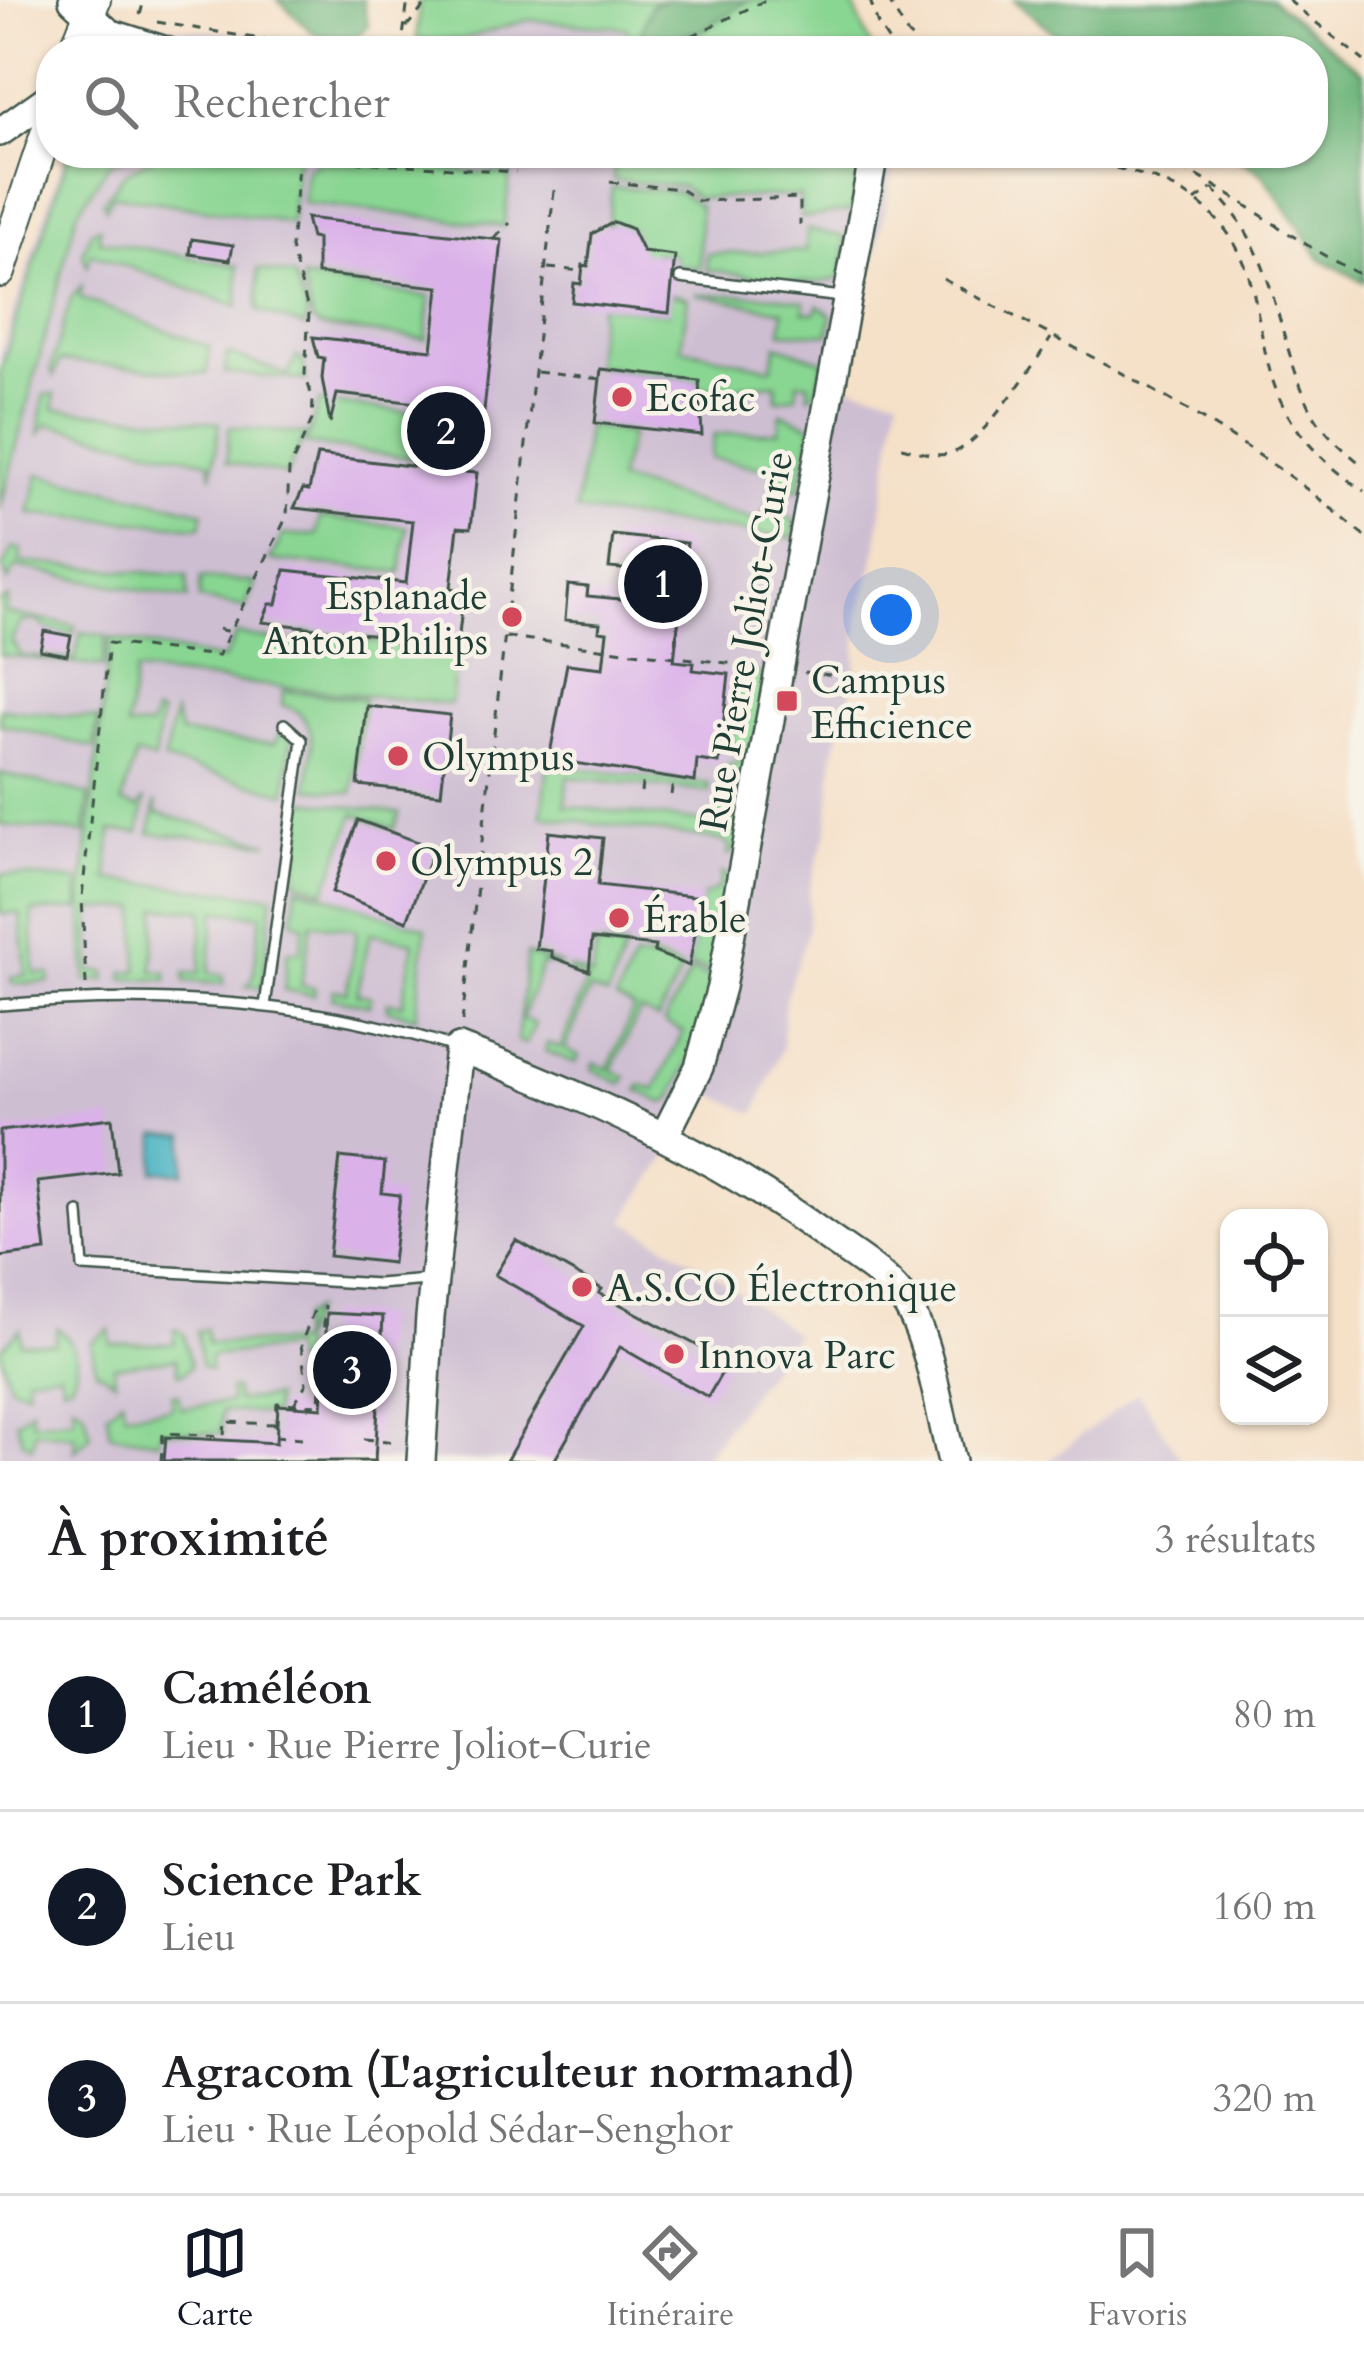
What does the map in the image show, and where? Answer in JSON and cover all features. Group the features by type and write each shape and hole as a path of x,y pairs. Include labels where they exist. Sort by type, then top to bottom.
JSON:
{"main road":[{"path":"78,36 86,3"},
{"path":"0,272 36,164"}],"street":[{"path":"86,3 109,33 118,36"},
{"path":"0,132 36,107"},
{"name":"Rue Pierre Joliot-Curie","path":"665,1135 709,1042 871,168"},
{"path":"413,1452 460,1041 496,1062 665,1135 772,1198 896,1290 916,1325 952,1461"}],"lane":[{"path":"680,278 848,297"},
{"path":"265,1006 302,740 284,724"},
{"path":"0,1004 172,997 265,1006 460,1041"},
{"path":"79,1213 83,1267 378,1284 434,1280"}],"path":[{"path":"144,0 139,18 225,36"},
{"path":"403,36 408,0"},
{"path":"404,28 430,0"},
{"path":"691,36 766,0"},
{"path":"869,0 886,36"},
{"path":"888,0 909,36"},
{"path":"1288,0 1364,61"},
{"path":"86,985 84,858 109,644 218,656 286,516 289,470 313,408 305,359 309,313 290,248 299,168"},
{"path":"462,168 516,172"},
{"path":"1123,168 1195,201 1240,247 1286,411 1326,464 1364,491"},
{"path":"1175,168 1321,256 1364,276"},
{"path":"460,1041 555,182"},
{"path":"610,182 681,189 698,201 800,198 800,225"},
{"path":"1195,201 1212,188"},
{"path":"1212,188 1238,216 1257,250 1312,412 1364,467"},
{"path":"495,238 510,223"},
{"path":"545,268 582,271"},
{"path":"943,279 1228,430 1305,484 1364,536"},
{"path":"902,447 932,455 959,450 1022,384 1052,337"},
{"path":"296,356 305,359"},
{"path":"534,372 600,379"},
{"path":"304,407 313,408"},
{"path":"279,502 287,503"},
{"path":"254,560 264,560"},
{"path":"218,629 232,632"},
{"path":"505,637 830,674"},
{"path":"641,792 643,776"},
{"path":"671,795 673,780"},
{"path":"294,1404 306,1384 302,1344 316,1305"},
{"path":"302,1438 275,1436 277,1403 319,1405 325,1305"},
{"path":"161,1461 163,1433 224,1436 225,1422 276,1424"},
{"path":"364,1438 413,1452"}],"shaded area":[{"path":"528,20 693,36 465,36"},
{"path":"108,22 259,36 103,36"},
{"path":"60,168 894,168 848,386 899,396 874,563 859,612 855,677 834,751 828,829 809,889 808,929 785,999 782,1048 755,1114 710,1093 624,1220 714,1274 795,1334 701,1461 0,1461 0,353"},
{"path":"1138,1393 1182,1461 1048,1461"}],"green space":[{"path":"278,0 363,0 368,26 358,36 317,36"},
{"path":"419,0 667,0 651,5 705,29 748,0 851,0 867,36 628,36 627,28 528,20 473,36 417,36"},
{"path":"667,0 748,0 705,29 681,36 640,36 651,5"},
{"path":"1014,0 1271,0 1317,36 1058,36"},
{"path":"1328,45 1364,73 1364,282 1321,259 1263,174 1253,168 1328,168"},
{"path":"64,168 107,168 77,212 0,510 0,372"},
{"path":"134,168 296,168 291,223 113,195 106,208 103,202 123,175"},
{"path":"415,168 510,175 504,226 303,203 306,170"},
{"path":"614,168 862,168 851,211 802,218 800,196 697,198 681,186 613,180"},
{"path":"612,187 679,192 700,206 700,268 675,264 675,255 654,253 652,258 640,250 632,229 608,223"},
{"path":"100,227 99,240 238,266 238,307 91,253 87,266 83,253 91,231"},
{"path":"807,229 846,237 843,273 837,279 791,282 707,270 707,254 806,251"},
{"path":"258,269 294,276 307,313 305,327 258,311"},
{"path":"302,278 430,297 426,339 321,327 313,322"},
{"path":"82,286 80,298 210,347 207,374 60,361 54,376 51,369 71,298"},
{"path":"671,294 688,298 681,348 771,368 777,345 824,361 817,392 809,396 809,383 798,382 796,396 777,400 776,384 699,389 698,380 594,365 600,305 668,313"},
{"path":"695,294 776,296 805,302 804,312 815,313 818,305 832,315 829,334 781,332 784,311"},
{"path":"227,353 288,375 296,357 303,360 306,380 225,373"},
{"path":"55,394 54,409 220,423 212,476 210,462 48,424 39,435 44,395"},
{"path":"319,402 417,413 411,458 306,444"},
{"path":"781,413 813,426 799,489 772,492 776,470 710,458 714,435 779,431"},
{"path":"587,426 631,434 618,480 759,522 767,505 795,521 793,538 576,511"},
{"path":"229,427 306,434 286,475 227,462"},
{"path":"39,474 204,512 201,527 29,514"},
{"path":"320,517 407,527 401,572 270,560 283,535 317,535"},
{"path":"13,548 21,549 20,562 187,576 188,599 16,567 8,581 3,568"},
{"path":"201,578 255,584 245,608 199,599"},
{"path":"8,598 6,613 75,626 73,634 49,630 36,620 21,622 11,641 22,656 75,660 81,632 106,636 103,667 0,655 0,601"},
{"path":"304,633 457,652 451,704 135,672 127,728 151,727 155,713 161,715 154,760 136,755 122,803 138,808 145,799 139,833 111,831 108,880 273,896 262,988 246,986 253,980 261,915 215,911 209,973 223,975 223,984 185,981 185,973 200,973 203,910 157,908 153,971 167,972 167,980 123,979 124,972 138,971 137,908 91,909 91,971 106,972 106,980 86,981 82,897 110,638 223,660 237,634 301,645"},
{"path":"738,670 764,674 761,688 768,691 750,781 743,787 727,785 729,764 738,764 740,747 731,744"},
{"path":"283,691 364,699 352,793 308,788 312,738 304,718 282,705"},
{"path":"0,709 98,719 94,748 0,724"},
{"path":"174,714 181,734 274,744 283,727 292,729 286,793 164,761"},
{"path":"548,765 709,784 709,792 568,777 565,806 713,823 716,810 732,809 734,803 741,814 737,849 728,855 729,844 719,840 542,816"},
{"path":"0,773 89,795 85,833 0,825"},
{"path":"156,801 157,813 269,843 150,834"},
{"path":"304,801 400,813 394,829 355,814 325,891 296,880"},
{"path":"722,873 731,878 714,972 689,966 702,897 719,888"},
{"path":"0,874 79,881 79,909 32,912 35,974 50,974 50,982 12,984 11,977 26,975 20,913 0,914"},
{"path":"297,886 426,928 416,1017 387,1009 388,1002 402,1004 414,942 370,933 357,994 371,997 369,1005 332,998 333,990 347,992 357,930 312,923 301,985 315,988 314,995 284,990 288,951 300,952 304,925 293,921"},
{"path":"596,946 625,948 608,996 590,990 565,1049 579,1056 576,1063 545,1051 547,1043 561,1048 587,980 568,972 570,968 592,977"},
{"path":"527,954 562,966 542,964 522,1018 535,1024 526,1044 517,1041"},
{"path":"634,959 656,959 682,969 658,1019 640,1011 612,1070 626,1077 622,1084 592,1069 595,1063 608,1069 634,1008 616,1000"},
{"path":"691,971 712,978 705,1027 671,1100 663,1103 638,1090 641,1085 655,1090 683,1032 664,1022"},
{"path":"312,1311 299,1342 302,1362 293,1363 291,1348 210,1356 210,1370 201,1366 197,1331 206,1329 207,1343 297,1343 301,1318"},
{"path":"57,1328 75,1353 71,1383 62,1386 60,1372 27,1375 27,1390 10,1386 0,1350 20,1329 21,1343 55,1344"},
{"path":"175,1328 184,1334 191,1366 183,1374 178,1374 176,1359 114,1366 115,1381 96,1370 91,1343 110,1329 111,1344 174,1344"},
{"path":"234,1388 237,1401 274,1397 273,1414 222,1411 221,1434 161,1430 159,1441 110,1434 107,1413 122,1399 125,1413 172,1408 172,1394 178,1394 181,1408 230,1402 229,1389"},
{"path":"73,1403 84,1410 91,1435 75,1450 76,1436 35,1431 32,1447 22,1440 16,1421 31,1409 32,1422 74,1418"}],"water":[{"path":"157,1134 186,1135 184,1173 154,1171"}],"building":[{"path":"306,218 502,240 484,411 471,409 464,472 477,473 471,528 458,527 451,588 464,590 458,644 262,622 270,604 277,604 285,570 406,583 413,521 294,508 303,489 309,490 317,455 419,467 426,404 337,394 330,423 322,378 324,358 318,357 313,337 432,350 439,287 317,274 317,239 311,238"},
{"path":"614,222 632,229 643,252 675,256 669,313 572,302 574,283 581,284 583,265 588,266 592,234"},
{"path":"192,239 233,245 230,260 190,254"},
{"path":"601,369 699,380 702,435 595,423"},
{"path":"613,535 687,543 674,661 694,663 693,670 729,674 719,763 697,760 695,782 549,759 567,664 603,668 607,632 599,631 600,623 565,620 568,585 588,587 587,596 642,601 645,571 609,568"},
{"path":"44,631 71,636 67,655 40,650"},
{"name":"Olympus","path":"367,706 450,715 441,794 358,785"},
{"name":"Olympus 2","path":"358,820 434,848 407,921 332,892"},
{"name":"Érable","path":"549,832 603,838 598,885 702,897 689,966 654,952 655,946 592,939 589,971 552,957 552,951 536,949"},
{"path":"112,1118 118,1173 38,1182 46,1251 0,1257 0,1131"},
{"path":"340,1157 385,1162 382,1193 400,1195 392,1263 329,1256"},
{"name":"Innova Parc","path":"516,1240 602,1289 599,1293 728,1362 708,1397 620,1347 554,1461 506,1461 584,1326 495,1275"},
{"path":"327,1313 383,1316 375,1461 164,1461 166,1437 276,1443 278,1405 322,1408"}],"place":[{"name":"Ecofac","path":"622,397"},
{"name":"Science Park","path":"446,431"},
{"name":"Caméléon","path":"663,584"},
{"name":"Esplanade Anton Philips","path":"512,617"},
{"name":"Campus Efficience","path":"787,701"},
{"name":"Olympus","path":"398,756"},
{"name":"Olympus 2","path":"386,861"},
{"name":"Érable","path":"619,918"},
{"name":"A.S.CO Électronique","path":"582,1287"},
{"name":"Innova Parc","path":"674,1354"},
{"name":"Agracom (L'agriculteur normand)","path":"352,1370"}]}
